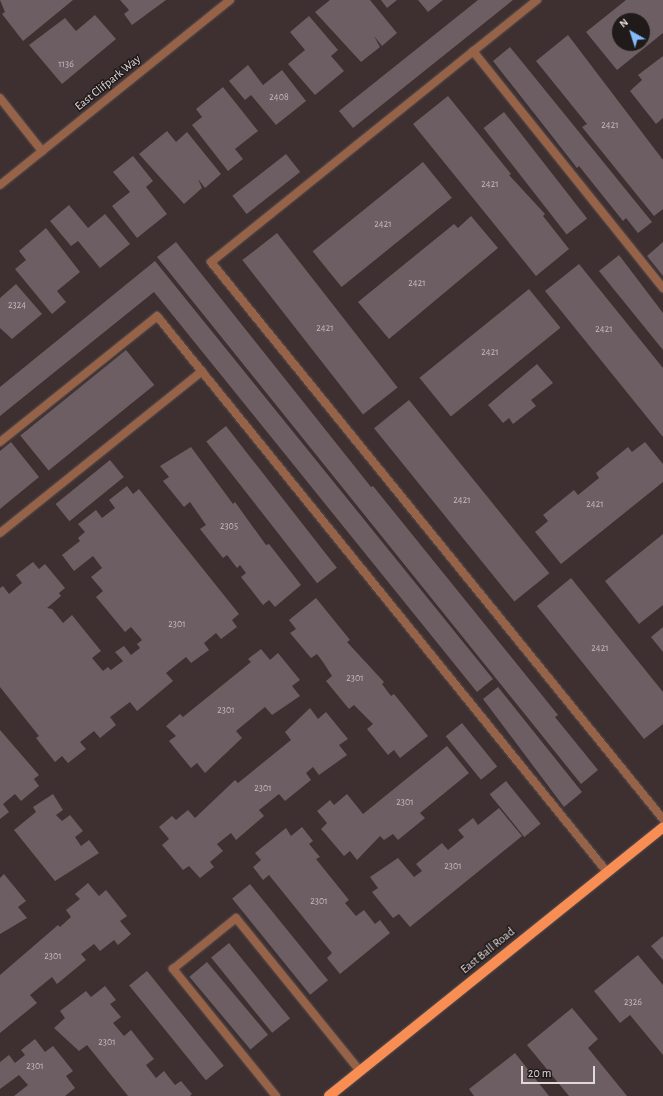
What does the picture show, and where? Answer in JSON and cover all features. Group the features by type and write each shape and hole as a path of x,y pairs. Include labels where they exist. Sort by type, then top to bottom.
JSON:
{"main road":[{"name":"East Ball Road","path":"329,1096 663,827"}],"street":[{"name":"East Clifpark Way","path":"0,186 230,0"},
{"path":"537,0 211,262 663,819"},
{"path":"473,51 663,288"},
{"path":"0,98 42,151"},
{"path":"0,442 157,316 607,872"},
{"path":"0,533 202,371"},
{"path":"276,1096 173,969 236,918 360,1071"}],"building":[{"path":"0,0 73,0 23,41 2,14 5,12"},
{"path":"120,0 166,0 132,25 124,14 129,10"},
{"path":"330,0 370,0 397,33 382,46 374,36 380,47 361,62 315,12"},
{"path":"381,0 397,0 387,8"},
{"path":"418,0 443,0 428,12"},
{"path":"478,0 513,0 353,128 339,111"},
{"path":"626,0 663,0 663,33 651,43 651,12 611,12"},
{"path":"611,12 611,52 639,52 617,70 586,32"},
{"path":"95,15 116,39 62,84 29,45 65,18 76,31"},
{"path":"309,16 338,50 331,56 344,71 315,95 288,64 305,50 290,32"},
{"path":"568,35 663,160 663,209 654,216 582,127 587,124 536,61"},
{"path":"510,47 652,222 638,233 626,218 623,221 579,166 577,168 493,61"},
{"path":"663,56 663,118 656,124 630,91 642,80 638,75"},
{"path":"248,65 263,85 282,70 306,101 276,125 251,95 245,100 229,81"},
{"path":"223,87 258,131 235,149 243,159 228,171 192,125 202,117 196,109"},
{"path":"448,96 511,174 509,175 545,214 543,216 569,249 536,276 413,124"},
{"path":"504,112 587,218 567,234 484,128"},
{"path":"167,131 176,142 187,132 221,174 205,188 198,179 202,188 184,204 139,154"},
{"path":"286,154 300,172 247,214 232,196"},
{"path":"133,156 153,181 146,187 167,214 137,238 112,206 130,192 113,172"},
{"path":"423,162 452,198 342,287 313,251"},
{"path":"69,205 88,228 105,214 130,244 100,268 78,241 71,246 50,221"},
{"path":"471,216 498,248 389,339 358,302 454,224 458,228"},
{"path":"46,228 80,272 57,291 66,302 52,314 15,269 26,260 19,251"},
{"path":"277,233 398,387 363,415 242,260"},
{"path":"176,242 371,487 373,486 558,715 555,717 598,770 581,784 157,257"},
{"path":"663,242 663,276 647,256"},
{"path":"619,255 663,313 663,350 599,271"},
{"path":"155,261 493,679 477,692 154,292 0,416 0,387"},
{"path":"579,264 663,368 663,437 545,291"},
{"path":"16,284 42,314 12,339 0,328 0,298"},
{"path":"529,289 560,328 451,417 419,378"},
{"path":"126,350 154,385 49,471 20,436"},
{"path":"537,364 553,383 531,400 536,406 513,424 509,418 503,423 488,405"},
{"path":"409,400 549,573 514,602 374,428"},
{"path":"226,426 337,568 317,583 206,441"},
{"path":"11,442 39,477 0,509 0,451"},
{"path":"645,442 663,464 663,482 561,564 535,532 548,521 543,515 574,490 578,495 599,478 596,473 628,447 632,452"},
{"path":"191,447 233,504 235,502 266,545 269,544 301,585 275,607 269,600 263,605 241,577 246,573 240,565 237,568 227,555 223,558 200,529 206,525 190,502 184,507 163,481 169,477 160,466"},
{"path":"110,460 124,477 69,521 56,504"},
{"path":"127,486 133,494 139,489 239,614 232,620 237,627 221,639 216,633 204,643 209,650 191,663 186,657 166,673 173,681 137,711 130,702 110,717 116,725 100,738 94,731 80,742 86,749 68,763 62,756 55,762 36,738 39,736 0,687 0,588 3,586 9,594 22,583 16,575 33,562 39,569 45,564 65,588 59,593 61,596 47,608 52,609 63,623 72,615 101,651 92,658 103,671 108,667 111,670 123,661 115,652 124,646 131,655 140,648 137,644 142,640 131,627 125,632 96,597 103,591 91,577 102,568 93,556 74,571 62,555 80,541 78,538 85,532 78,524 96,510 102,518 115,508 109,500"},
{"path":"663,534 663,605 639,624 605,581"},
{"path":"571,578 663,692 663,724 644,739 537,606"},
{"path":"316,598 350,640 347,642 384,682 382,684 391,696 394,694 428,736 400,758 394,750 388,755 367,729 373,724 354,705 349,709 326,681 332,676 317,654 311,658 290,633 296,629 289,620"},
{"path":"663,627 663,652 651,637"},
{"path":"261,649 270,660 278,653 300,680 292,686 300,696 272,715 265,707 236,731 242,738 205,773 197,763 191,768 169,741 176,736 166,726 180,714 183,717 251,662 248,659"},
{"path":"498,687 582,792 564,807 483,699"},
{"path":"310,708 318,719 326,712 348,739 339,745 347,755 319,775 313,767 306,773 311,780 285,801 279,794 259,810 264,816 236,840 231,833 217,844 223,851 210,862 214,867 200,878 189,866 183,870 162,845 169,839 159,827 172,816 176,820 188,810 195,818 235,780 238,783 291,740 285,732"},
{"path":"462,723 497,767 481,780 446,736"},
{"path":"0,730 39,775 34,779 39,786 21,801 15,794 3,804 9,812 0,819"},
{"path":"447,746 469,773 420,813 425,818 398,840 393,834 384,840 380,836 357,860 350,851 344,856 321,829 327,823 317,811 330,800 334,805 347,794 363,814"},
{"path":"506,781 541,824 524,837 490,794"},
{"path":"53,794 63,810 56,815 62,821 70,815 83,831 75,837 81,846 89,840 99,853 55,881 14,830 36,812 33,807"},
{"path":"499,808 522,836 410,927 399,914 393,918 372,892 378,888 370,877 398,858 414,877 422,871 416,864 442,843 448,850 464,837 458,830 473,818 478,825"},
{"path":"302,827 313,841 309,844 320,857 316,859 349,900 345,903 356,916 364,910 375,924 380,920 390,933 340,974 327,958 332,953 269,875 263,880 253,867 261,860 255,853 286,828 291,836"},
{"path":"4,874 26,901 18,907 27,918 0,934 0,878"},
{"path":"88,883 99,896 106,890 127,916 120,921 131,934 118,945 114,940 100,951 94,944 81,954 86,960 57,984 52,977 30,995 37,1003 0,1033 0,975 58,925 60,927 71,917 66,910 80,899 75,894"},
{"path":"250,884 328,980 310,995 232,898"},
{"path":"663,936 663,960 651,946"},
{"path":"229,943 290,1018 272,1033 211,957"},
{"path":"638,955 663,985 663,1055 630,1015 620,1023 594,991"},
{"path":"207,962 268,1035 250,1050 189,977"},
{"path":"147,971 224,1066 206,1080 129,985"},
{"path":"105,986 116,1000 110,1004 121,1017 113,1023 124,1036 131,1030 154,1059 146,1065 156,1078 164,1071 175,1085 181,1081 192,1094 190,1096 128,1096 87,1045 79,1051 54,1028 65,1018 60,1011 86,991 91,997"},
{"path":"572,1008 598,1039 588,1048 627,1096 569,1096 527,1045"},
{"path":"35,1039 45,1052 53,1046 73,1071 66,1076 75,1088 65,1096 14,1096 28,1085 19,1075 0,1089 0,1062 9,1055 15,1063 25,1055 21,1050"},
{"path":"515,1053 549,1096 474,1096 469,1089"}]}
